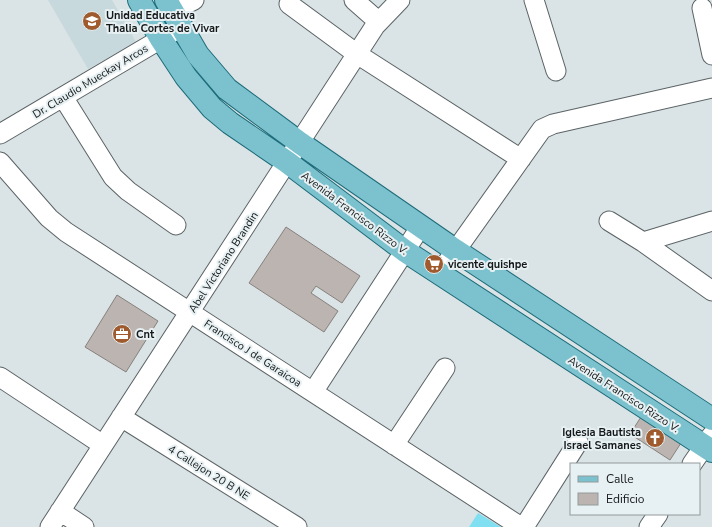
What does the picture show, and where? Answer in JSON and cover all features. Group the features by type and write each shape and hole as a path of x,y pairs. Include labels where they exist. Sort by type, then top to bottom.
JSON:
{"main road":[{"name":"Avenida Francisco Rizzo V.","path":"139,0 160,39 198,93 212,108 230,123 287,162 405,251 439,274 709,444"},
{"path":"173,13 198,55 227,89 300,143 455,250 712,419"}],"street":[{"name":"Dr. Claudio Mueckay Arcos","path":"0,134 160,39 173,13 194,0"},
{"path":"354,0 379,22"},
{"name":"Abel Victoriano Brandin","path":"50,527 357,54 379,22 400,0"},
{"path":"534,0 556,71"},
{"path":"289,4 357,54 521,159"},
{"path":"702,8 712,55"},
{"path":"439,274 542,129 553,124 712,88"},
{"path":"63,97 113,176 128,192 176,225"},
{"name":"Francisco J de Garaicoa","path":"0,162 49,218 66,232 522,527"},
{"path":"609,221 643,242 712,291"},
{"path":"643,242 712,221"},
{"path":"312,392 421,226"},
{"path":"394,445 445,368"},
{"path":"0,377 103,444"},
{"name":"4 Callejon 20 B NE","path":"121,417 297,527"},
{"path":"522,527 578,442"},
{"path":"693,463 709,444"},
{"path":"60,511 84,527"},
{"path":"649,527 657,515"}],"shaded area":[{"name":"Unidad Educativa Thalia Cortes de Vivar","path":"48,0 112,0 136,42 88,69"},
{"path":"478,513 501,527 469,527"}],"building":[{"path":"286,227 360,276 342,303 316,286 311,293 338,311 324,332 249,283"},
{"name":"Cnt","path":"117,295 158,321 126,372 85,347"},
{"name":"Iglesia Bautista Israel Samanes","path":"641,417 681,443 670,460 630,434"}],"place":[{"name":"Unidad Educativa Thalia Cortes de Vivar","path":"92,21"},
{"name":"vicente quishpe","path":"434,264"},
{"name":"Cnt","path":"122,334"},
{"name":"Iglesia Bautista Israel Samanes","path":"655,438"}]}
